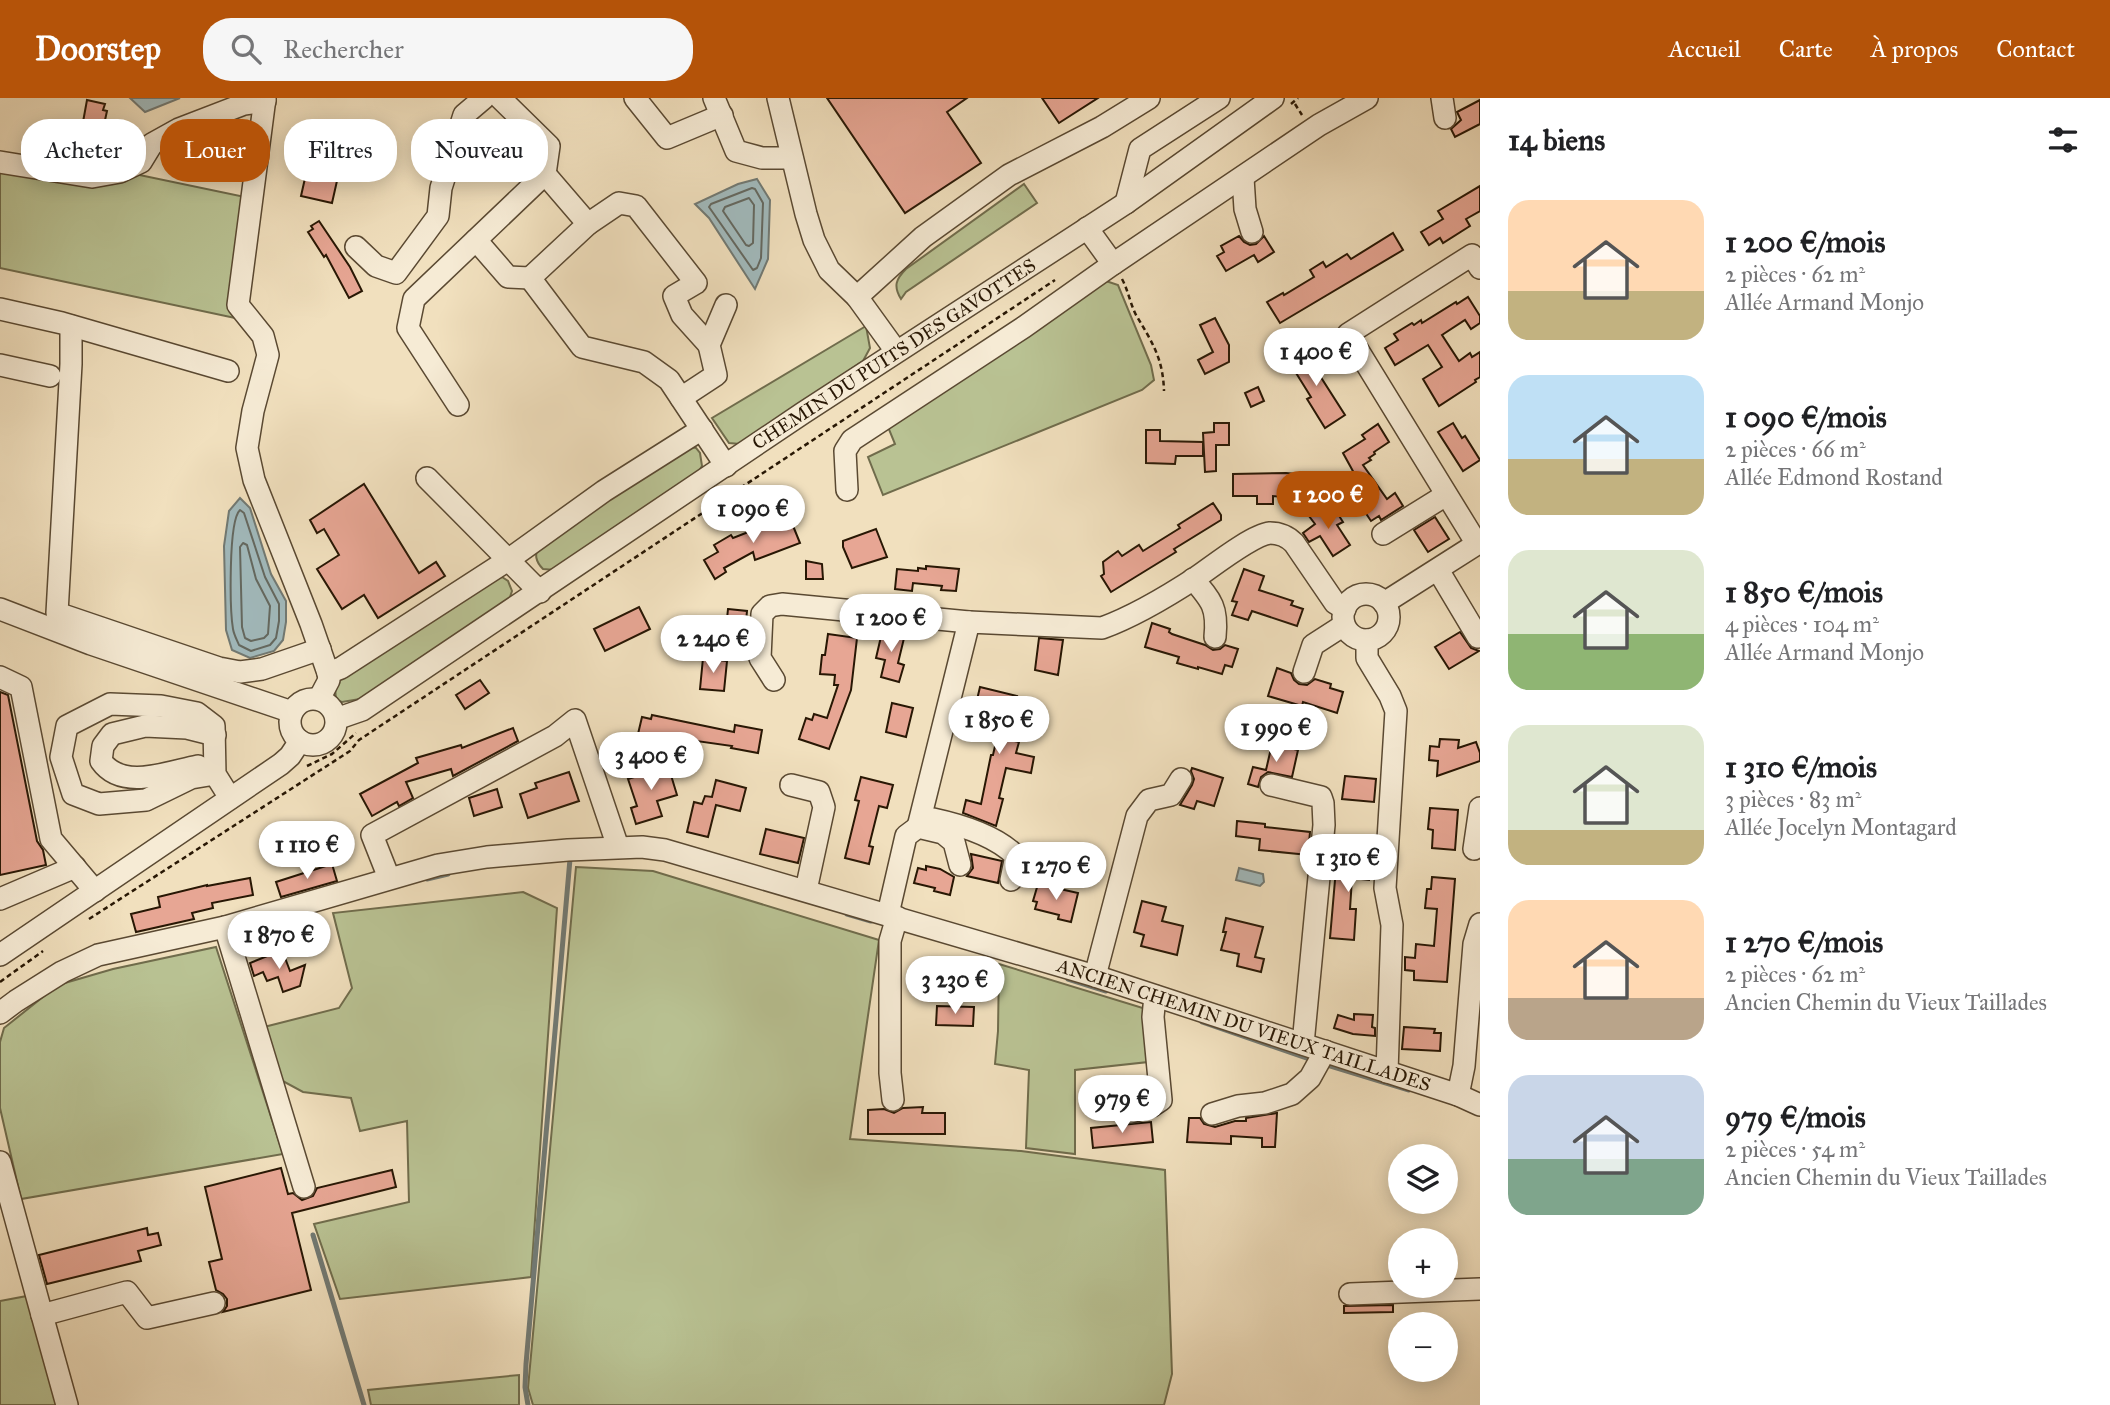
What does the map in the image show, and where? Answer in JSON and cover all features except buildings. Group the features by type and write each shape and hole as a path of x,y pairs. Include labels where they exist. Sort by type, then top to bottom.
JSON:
{"street":[{"path":"356,247 376,266 396,273 439,216 442,188 464,115 484,98"},
{"path":"500,98 521,119"},
{"path":"635,98 667,138 718,106 736,151 762,158 792,158"},
{"path":"778,98 814,240 829,270 857,297 896,351"},
{"path":"857,297 923,237 1009,175 1102,127 1149,98"},
{"path":"1126,203 1140,149 1219,98"},
{"path":"847,490 845,451 852,440 1024,327 1319,125 1367,98"},
{"path":"0,162 92,177 120,172 141,162 152,144 179,129 244,104 265,100 238,305 263,336 268,355 253,411 247,448 254,480 328,673 329,680 319,699"},
{"name":"CHEMIN DU PUITS DES GAVOTTES","path":"337,719 362,710 896,351 1283,100"},
{"path":"548,177 588,225"},
{"path":"1243,178 1245,209 1252,232"},
{"path":"458,405 408,328 414,299 536,182"},
{"path":"476,240 508,277 530,278 588,225 619,203 636,206 696,283 674,296 682,315 709,345 716,375 681,398"},
{"path":"1087,228 1113,264"},
{"path":"1384,603 1478,543 1348,334 1477,257"},
{"path":"530,278 582,347 644,362 669,380 726,466"},
{"path":"709,345 726,305"},
{"path":"0,309 66,325 228,372"},
{"path":"66,325 71,364 57,613 219,668 240,672 262,669 320,649"},
{"path":"0,365 50,376"},
{"path":"328,673 341,668 508,559 604,491 702,429"},
{"path":"427,478 540,592"},
{"path":"1383,534 1446,495"},
{"path":"774,680 760,658 762,614 770,606 782,604 969,622 1102,628 1121,621 1194,579 1254,539 1268,533 1285,535 1294,542 1351,626 1390,695 1396,711 1385,888 1392,925 1387,1072"},
{"path":"1438,570 1478,637"},
{"path":"1194,579 1206,594 1217,616 1215,637"},
{"path":"1310,672 1313,645 1351,626 1382,634 1389,619 1384,603 1371,595 1363,595 1349,602 1351,626"},
{"path":"0,609 91,644 292,712"},
{"path":"893,1100 890,1073 890,942 893,916 906,836 920,822 969,622"},
{"path":"0,677 21,687 51,839 95,891"},
{"path":"319,699 331,706 337,719 334,732 325,742 312,745 300,741 291,731 292,712 296,705 303,701 319,699"},
{"path":"215,768 146,800 99,804 73,794 61,757 67,726 110,704 161,706 197,712 214,726 215,768 230,798"},
{"path":"389,878 372,835 555,736 575,720 618,847"},
{"path":"215,735 187,728 145,726 112,734 103,746 101,761 107,770 120,776 144,777 215,768"},
{"path":"0,955 281,764 300,741"},
{"path":"1095,976 1137,816 1149,800 1171,795 1181,779"},
{"path":"791,785 819,792 824,807 806,890"},
{"path":"1271,785 1321,797 1324,803 1303,1044"},
{"path":"1474,849 1480,808"},
{"path":"920,822 943,833 954,842 960,865"},
{"path":"920,822 969,830 1006,846 1016,856 1011,880"},
{"name":"ANCIEN CHEMIN DU VIEUX TAILLADES","path":"0,1013 62,972 98,955 225,927 438,865 487,857 642,847 665,850 806,890 1095,976 1458,1095 1480,1105"},
{"path":"0,900 75,867"},
{"path":"1458,1095 1473,1037 1475,944 1480,924"},
{"path":"225,927 304,1186"},
{"path":"1131,1112 1152,1107 1161,1100 1153,1017 1155,996"},
{"path":"1213,1114 1292,1094 1310,1078 1325,1051"},
{"path":"0,1162 67,1405"},
{"path":"1350,1294 1480,1289"},
{"path":"42,1315 127,1292 147,1318 214,1303"}],"path":[{"path":"1283,100 1291,98"},
{"path":"1283,100 1298,98"},
{"path":"1283,100 1304,118"},
{"path":"1113,264 1125,283 1135,313 1150,336 1164,376 1164,391"},
{"path":"84,923 350,751 359,740 1056,279"},
{"path":"1,981 51,945"}],"green space":[{"path":"0,168 21,169 21,182 146,182 146,176 160,179 160,182 173,182 245,197 235,318 0,268"},
{"path":"1024,184 1037,203 906,292 901,299 897,283 906,269"},
{"path":"1106,281 1118,285 1151,365 1154,380 1142,390 883,495 868,457 895,444 888,427"},
{"path":"866,326 870,348 863,361 740,444 729,443 712,418"},
{"path":"687,446 696,448 700,453 702,466 696,476 555,570 543,569 540,566 536,558 538,545"},
{"path":"502,577 508,581 512,591 509,600 360,699 342,702 336,700 335,687 340,680 490,579"},
{"path":"576,867 653,871 879,940 850,1139 1021,1151 1165,1170 1172,1374 1164,1405 533,1405 528,1388"},
{"path":"523,892 557,908 531,1277 340,1299 314,1224 409,1202 407,1121 360,1131 351,1098 303,1092 279,1079 264,1027 339,1008 352,988 333,913"},
{"path":"216,947 283,1154 21,1199 0,1108 0,1042 4,1028 58,985 113,969"},
{"path":"999,964 1146,1009 1148,1062 1075,1070 1075,1154 1026,1148 1029,1070 995,1064"},
{"path":"27,1296 59,1405 0,1405 0,1301"},
{"path":"519,1375 519,1405 371,1405 368,1390"}],"water":[{"path":"130,98 180,98 145,112"},
{"path":"757,179 770,200 768,259 755,289 709,218 695,204 738,184"},
{"path":"240,498 250,508 271,574 286,601 283,640 274,651 250,658 232,650 226,630 224,546 229,511"},
{"path":"1239,868 1263,874 1264,882 1260,886 1236,880"}],"waterway":[{"path":"528,1405 525,1387 526,1364 570,859"},
{"path":"427,879 448,874"},
{"path":"847,914 871,921"},
{"path":"1068,979 1106,991"},
{"path":"1202,1022 1315,1061"},
{"path":"1324,1064 1409,1090"},
{"path":"313,1235 364,1405"}]}
